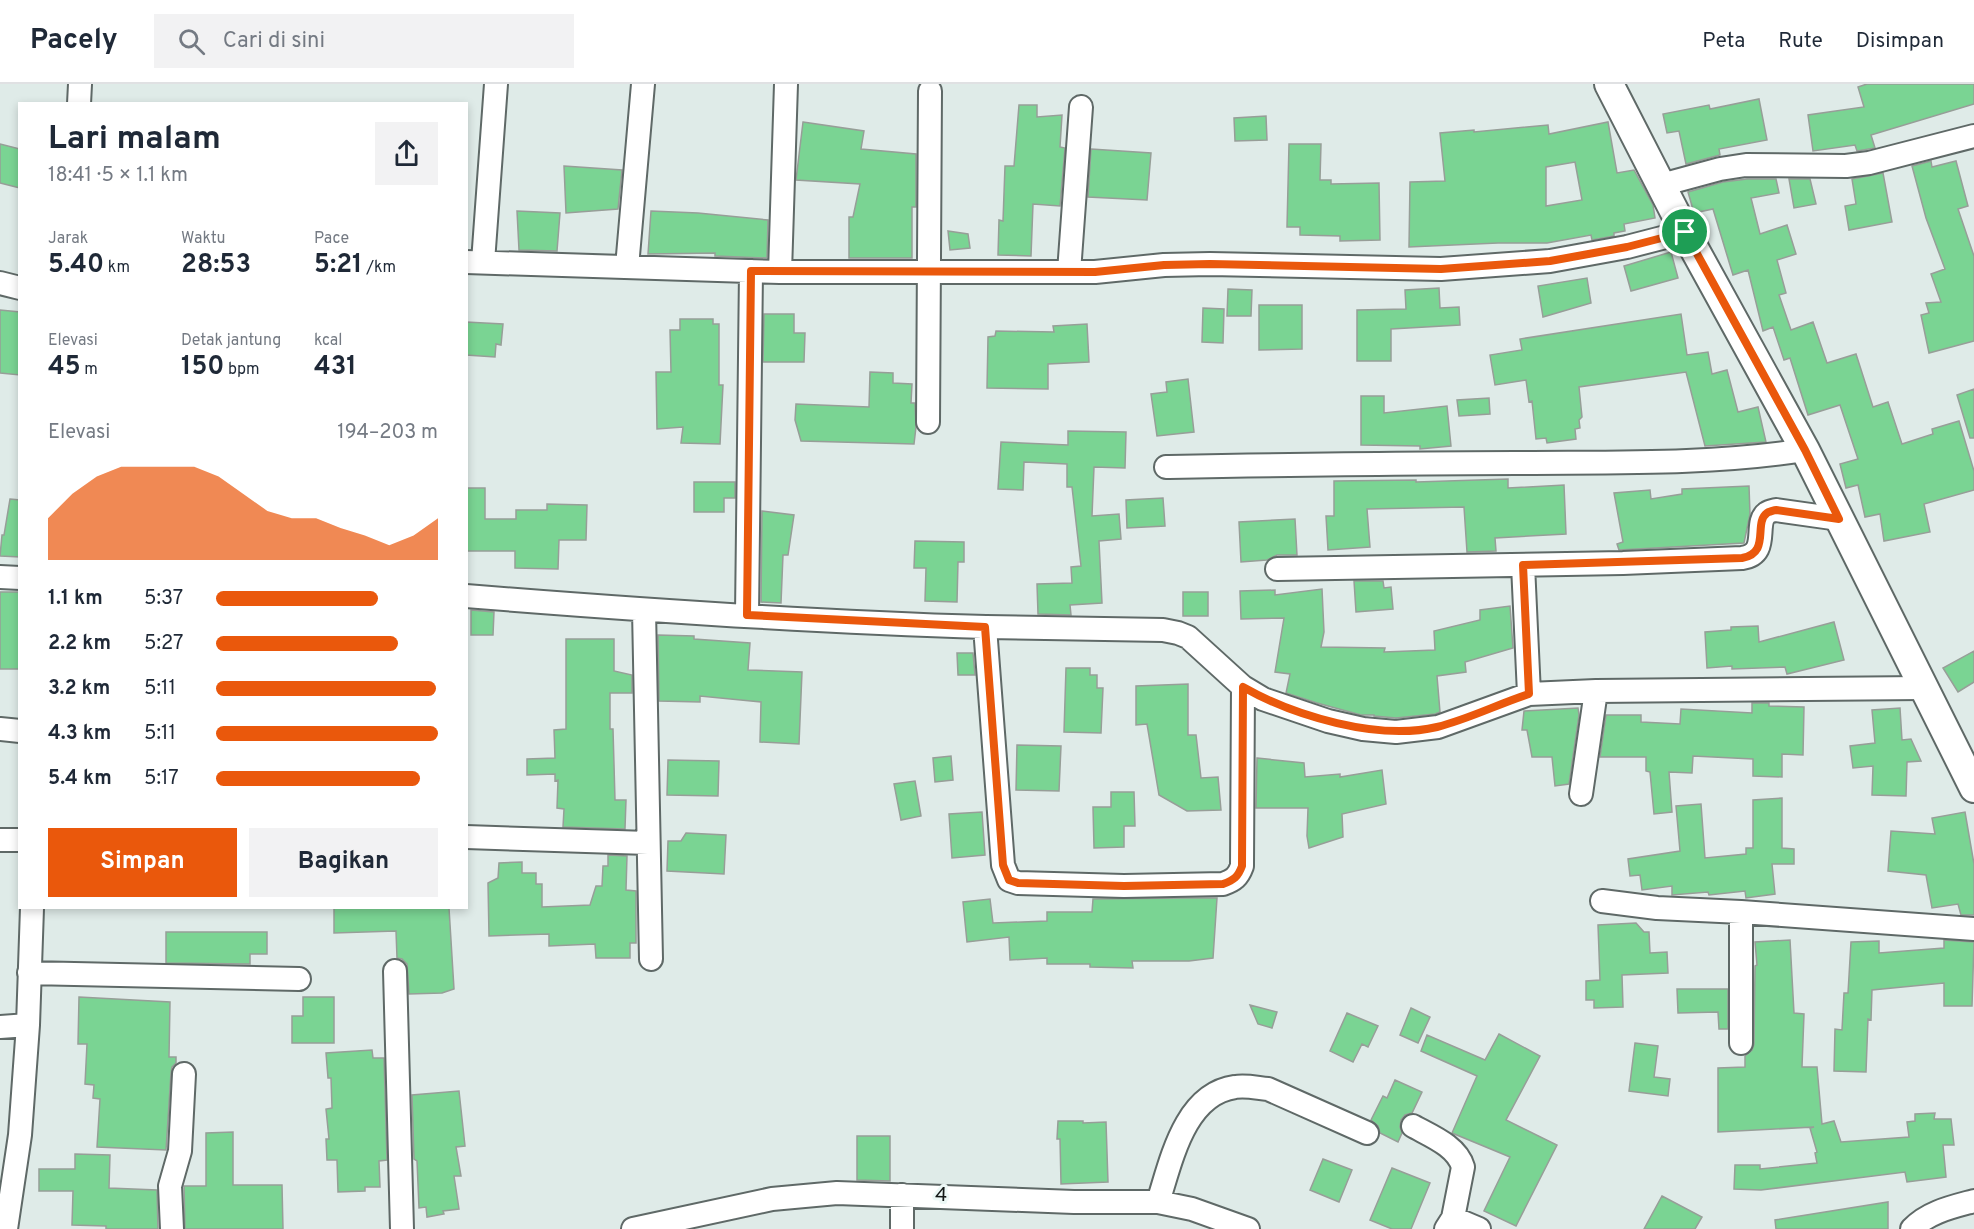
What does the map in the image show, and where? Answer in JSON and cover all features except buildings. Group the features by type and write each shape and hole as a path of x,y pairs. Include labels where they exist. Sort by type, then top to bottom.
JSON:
{"main road":[{"path":"1609,84 1685,232 1805,450 1974,788"}],"street":[{"path":"79,102 80,84"},
{"path":"496,84 475,262 780,272 1069,272 1210,264 1441,269 1550,261 1627,247 1685,232"},
{"path":"627,267 643,84"},
{"path":"780,272 786,84"},
{"path":"928,422 930,91"},
{"path":"1069,272 1081,107"},
{"path":"1661,185 1720,169 1746,165 1846,166 1869,163 1974,136"},
{"path":"747,615 751,271"},
{"path":"0,283 18,288"},
{"path":"1166,467 1697,462 1761,457 1805,450"},
{"path":"1277,569 1523,565 1742,558 1748,557 1758,547 1767,512 1776,510 1839,519"},
{"path":"1523,565 1529,694"},
{"path":"0,577 18,578"},
{"path":"468,596 644,610 985,627 1163,630 1188,638 1243,687 1263,699 1328,721 1363,729 1396,732 1438,727 1529,694 1596,691 1923,688"},
{"path":"644,610 651,959"},
{"path":"985,627 1003,865 1009,880 1018,883 1124,886 1223,884 1239,875 1242,866 1243,687"},
{"path":"1581,794 1596,691"},
{"path":"0,729 18,731"},
{"path":"468,837 648,843"},
{"path":"0,840 18,840"},
{"path":"1602,900 1657,908 1974,929"},
{"path":"5,1217 20,1135 28,1026 32,909"},
{"path":"1741,912 1741,1043"},
{"path":"395,971 402,1229"},
{"path":"29,973 299,979"},
{"path":"0,1027 28,1026"},
{"path":"172,1229 170,1185 180,1151 184,1074"},
{"path":"1158,1202 1179,1137 1189,1119 1202,1104 1219,1092 1234,1087 1268,1089 1367,1133"},
{"path":"1413,1126 1442,1142 1461,1160 1463,1167 1449,1224 1479,1229"},
{"name":"4","path":"633,1229 772,1198 837,1193 1074,1202 1158,1202 1192,1209 1248,1229"},
{"path":"902,1195 902,1229"},
{"path":"1912,1229 1920,1220 1950,1207 1974,1201"}],"route":[{"path":"1685,232 1805,450 1839,519 1797,512 1776,510 1767,512 1755,553 1742,558 1523,565 1529,694 1438,727 1396,732 1363,729 1328,721 1263,699 1243,687 1242,866 1239,875 1223,884 1124,886 1018,883 1009,880 1003,865 985,627 747,615 751,271 1095,272 1164,265 1210,264 1441,269 1550,261 1627,247 1685,232"}]}
